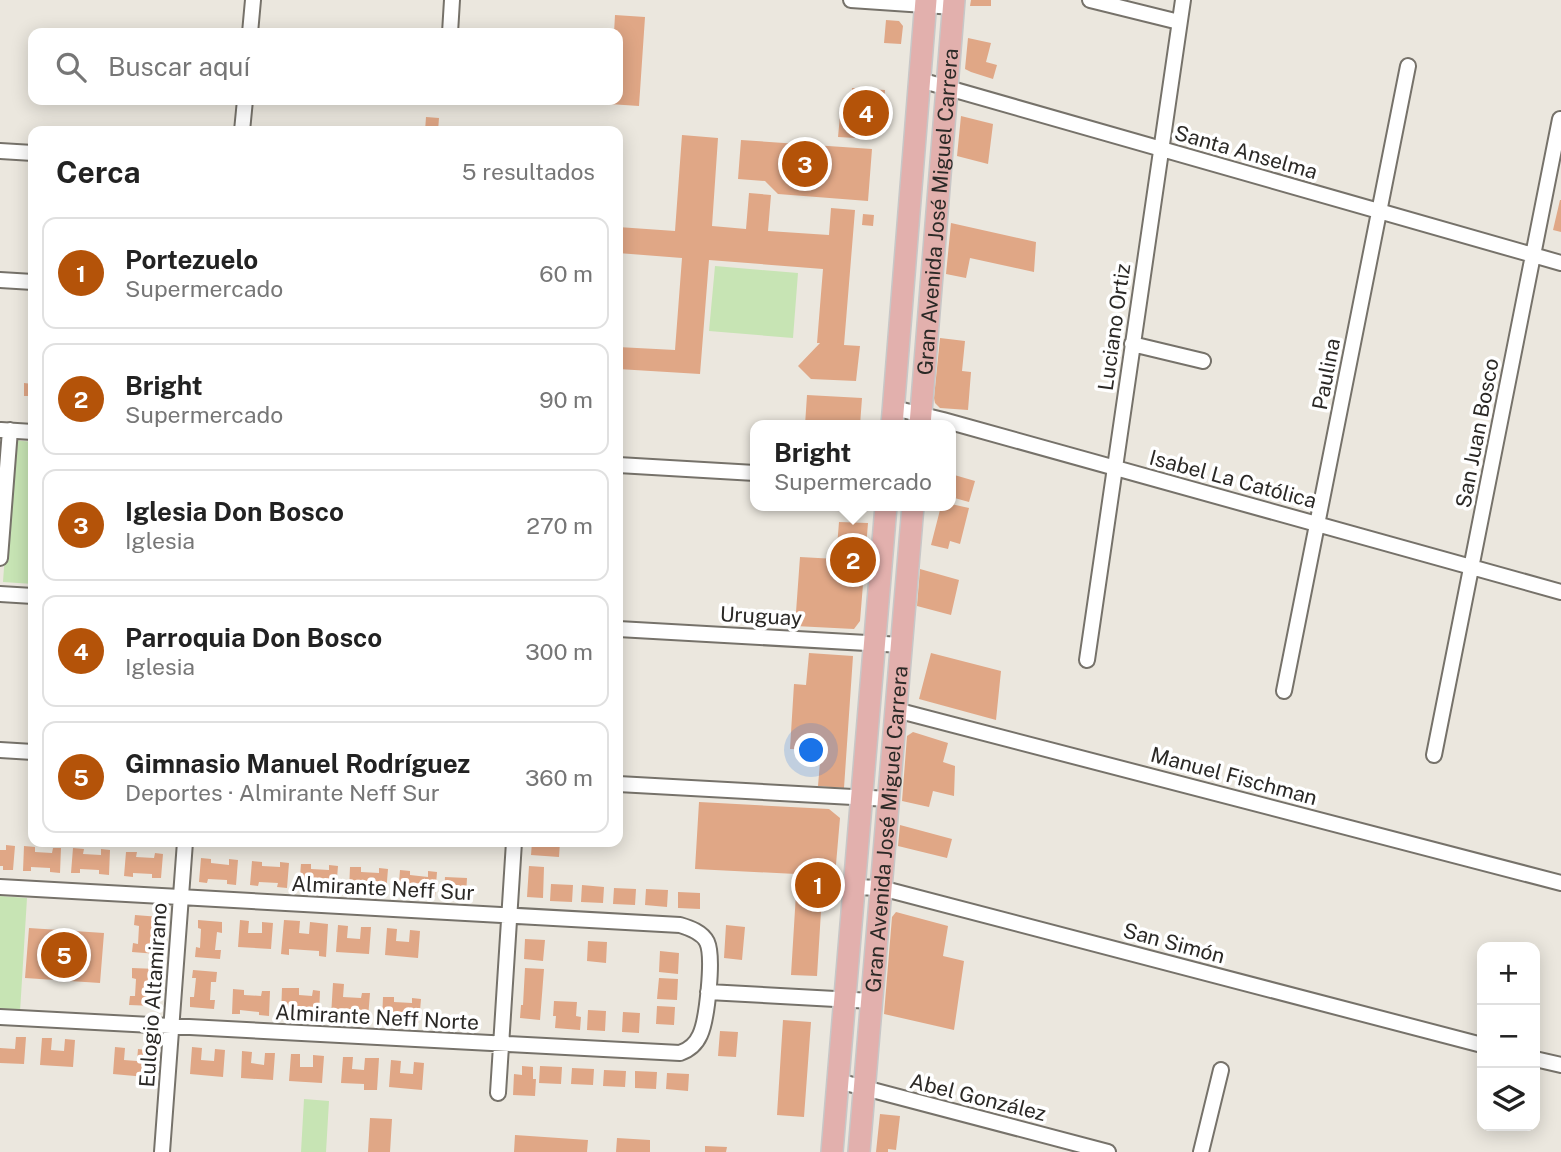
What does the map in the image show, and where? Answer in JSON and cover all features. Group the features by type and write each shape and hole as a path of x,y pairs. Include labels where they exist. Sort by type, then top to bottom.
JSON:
{"main road":[{"name":"Gran Avenida José Miguel Carrera","path":"893,417 926,2"},
{"name":"Gran Avenida José Miguel Carrera","path":"920,420 954,3"},
{"name":"Gran Avenida José Miguel Carrera","path":"832,1152 886,511"},
{"name":"Gran Avenida José Miguel Carrera","path":"859,1152 913,511"}],"street":[{"path":"250,28 253,0"},
{"path":"450,28 452,0"},
{"path":"851,0 954,3"},
{"path":"1090,0 1179,22"},
{"name":"Luciano Ortiz","path":"1087,660 1183,0"},
{"name":"Paulina","path":"1284,691 1408,66"},
{"name":"Santa Anselma","path":"920,80 1561,263"},
{"path":"242,126 245,105"},
{"name":"San Juan Bosco","path":"1434,755 1560,119"},
{"path":"0,151 28,153"},
{"path":"0,280 28,282"},
{"path":"1132,344 1203,361"},
{"name":"Isabel La Católica","path":"893,417 920,420"},
{"name":"Isabel La Católica","path":"956,429 1115,467 1561,592"},
{"path":"0,558 5,430 28,432"},
{"path":"623,465 750,473"},
{"path":"0,594 28,596"},
{"name":"Uruguay","path":"623,629 902,645"},
{"name":"Manuel Fischman","path":"896,709 1561,883"},
{"path":"0,750 28,752"},
{"path":"623,784 889,799"},
{"name":"Eulogio Altamirano","path":"162,1152 185,847"},
{"path":"498,1093 514,847"},
{"name":"Almirante Neff Sur","path":"0,887 680,925 695,930 709,948 708,992"},
{"name":"San Simón","path":"854,887 881,888 1477,1044"},
{"path":"708,992 872,1001"},
{"name":"Almirante Neff Norte","path":"0,1017 680,1053 692,1046 700,1035 705,1021 708,992"},
{"path":"1540,1060 1561,1065"},
{"path":"1200,1152 1221,1070"},
{"name":"Abel González","path":"838,1081 1108,1152"}],"green space":[{"path":"715,266 798,273 793,338 709,331"},
{"path":"13,440 28,442 28,584 3,582"},
{"path":"0,896 27,898 20,1012 0,1010"},
{"path":"304,1099 329,1101 326,1152 301,1152"}],"building":[{"path":"971,0 991,0 991,6 970,6"},
{"path":"615,15 645,17 639,106 623,105 623,28 614,28"},
{"path":"886,20 899,21 903,26 901,44 884,43"},
{"path":"968,38 991,43 986,62 997,65 993,79 965,69"},
{"path":"852,88 885,90 884,110 876,110 874,139 838,137 840,116 857,117 858,109 851,109"},
{"path":"961,116 993,124 988,164 957,156"},
{"path":"426,117 439,118 438,126 425,126"},
{"path":"682,135 718,138 712,226 746,229 749,193 771,195 768,231 829,235 831,208 855,210 844,345 860,346 856,381 811,379 798,366 820,343 817,343 823,269 709,260 700,374 623,369 623,347 675,350 682,258 623,253 623,227 675,231"},
{"path":"741,140 872,149 868,201 778,194 765,181 738,179"},
{"path":"1561,200 1561,232 1553,230"},
{"path":"863,214 874,215 873,226 862,225"},
{"path":"951,223 1036,242 1034,272 970,258 966,278 946,274"},
{"path":"940,338 965,341 962,371 971,372 968,410 940,408 935,403"},
{"path":"24,383 28,383 28,396 24,396"},
{"path":"807,395 862,398 860,420 805,420"},
{"path":"956,475 975,481 969,502 956,498"},
{"path":"956,505 969,508 960,544 950,541 948,549 931,545 940,511 956,511"},
{"path":"839,522 868,523 860,621 854,629 795,626 800,557 836,559"},
{"path":"920,569 959,580 951,615 917,606"},
{"path":"809,653 853,656 844,788 818,786 821,750 790,749 794,684 806,685"},
{"path":"931,653 1001,671 996,720 919,699"},
{"path":"913,732 948,743 943,762 955,766 954,796 933,791 929,807 902,801 907,736"},
{"path":"699,802 829,809 840,818 835,876 695,869"},
{"path":"900,825 952,839 947,858 898,846"},
{"path":"6,845 15,846 13,870 3,870 3,866 0,866 0,850 6,850"},
{"path":"24,846 35,847 35,852 52,853 53,848 61,848 60,873 50,872 50,868 31,867 31,871 23,871"},
{"path":"532,847 560,847 559,857 531,855"},
{"path":"73,848 84,849 83,854 101,855 101,849 110,850 109,875 99,874 99,870 80,869 80,873 71,873"},
{"path":"126,852 137,852 136,857 154,858 155,853 163,854 161,878 152,878 152,874 133,873 133,877 124,876"},
{"path":"201,858 211,859 211,863 229,865 229,859 238,860 236,885 227,884 227,880 208,879 207,883 199,882"},
{"path":"252,861 262,862 262,866 280,867 280,862 289,863 287,888 277,887 278,883 259,882 258,886 250,885"},
{"path":"301,864 311,864 311,869 329,870 329,865 338,866 336,890 326,890 327,886 308,885 307,888 299,888"},
{"path":"529,866 544,867 543,898 527,897"},
{"path":"350,867 361,867 361,872 379,873 379,868 388,869 386,893 376,893 377,889 357,888 357,892 349,891"},
{"path":"400,870 410,871 410,875 428,877 428,871 437,872 435,897 426,896 426,892 407,891 406,895 398,894"},
{"path":"445,877 467,878 466,895 444,893"},
{"path":"797,877 823,879 817,976 791,975"},
{"path":"551,884 573,885 572,902 550,901"},
{"path":"582,885 604,887 603,903 581,902"},
{"path":"614,888 636,889 635,905 613,904"},
{"path":"646,889 668,890 667,907 645,905"},
{"path":"678,892 700,893 700,909 678,908"},
{"path":"896,912 948,926 943,956 964,961 954,1030 884,1014 892,917"},
{"path":"135,915 160,917 159,925 155,925 154,944 157,944 157,954 132,952 133,943 138,944 139,926 134,925"},
{"path":"198,920 222,922 222,933 217,932 215,950 221,950 220,959 195,957 196,947 200,948 201,929 198,928"},
{"path":"240,920 249,921 248,933 262,933 262,922 273,923 271,949 238,947"},
{"path":"284,920 300,921 299,933 309,934 310,922 328,924 326,957 319,956 319,951 289,949 289,955 281,954"},
{"path":"338,925 348,926 347,938 360,939 361,927 371,927 369,954 336,952"},
{"path":"726,925 745,927 742,960 724,958"},
{"path":"29,928 104,933 100,983 25,978"},
{"path":"387,928 397,929 396,941 409,942 410,930 420,931 418,958 385,955"},
{"path":"525,939 545,940 543,961 524,959"},
{"path":"588,941 607,942 606,963 587,961"},
{"path":"660,951 679,953 678,974 659,972"},
{"path":"132,968 157,969 156,978 152,977 151,996 155,997 154,1006 129,1005 130,996 135,996 136,979 132,978"},
{"path":"525,968 544,969 540,1020 520,1018"},
{"path":"193,970 217,972 216,982 211,982 210,1000 215,1000 214,1009 190,1007 196,978 192,978"},
{"path":"659,978 678,979 677,1000 657,999"},
{"path":"333,983 344,984 343,997 361,998 362,993 370,993 368,1018 359,1017 359,1013 340,1012 340,1016 331,1016"},
{"path":"282,988 299,988 299,995 312,996 313,990 320,991 319,1015 309,1015 309,1011 291,1010 291,1014 281,1014"},
{"path":"233,989 244,990 244,995 261,996 262,991 270,991 269,1016 240,1010 240,1014 232,1014"},
{"path":"383,997 394,997 394,1002 412,1003 412,998 421,999 419,1023 409,1023 409,1019 390,1018 390,1021 382,1021"},
{"path":"554,1001 577,1002 576,1016 581,1017 580,1030 555,1028"},
{"path":"657,1006 675,1007 674,1025 656,1024"},
{"path":"588,1010 606,1011 605,1031 587,1030"},
{"path":"623,1012 640,1013 639,1033 622,1032"},
{"path":"783,1020 811,1022 804,1117 777,1115"},
{"path":"720,1031 738,1032 736,1057 718,1056"},
{"path":"16,1037 26,1037 24,1064 0,1063 0,1048 15,1049"},
{"path":"42,1038 52,1038 51,1050 64,1051 65,1039 75,1040 73,1067 40,1065"},
{"path":"115,1047 125,1048 124,1060 137,1061 138,1049 148,1050 146,1077 113,1074"},
{"path":"192,1047 202,1048 201,1060 214,1061 215,1049 225,1050 223,1077 190,1074"},
{"path":"242,1051 252,1052 251,1063 264,1065 265,1053 275,1053 273,1080 241,1078"},
{"path":"291,1054 300,1054 300,1067 313,1067 313,1055 324,1056 322,1083 289,1081"},
{"path":"343,1057 353,1057 352,1069 364,1070 365,1058 379,1058 377,1090 364,1090 364,1084 341,1083"},
{"path":"391,1060 401,1061 400,1073 413,1074 414,1062 424,1063 422,1090 389,1087"},
{"path":"522,1066 533,1067 533,1079 536,1079 535,1096 513,1095 514,1074 522,1075"},
{"path":"540,1066 562,1067 561,1084 539,1083"},
{"path":"572,1068 594,1069 593,1085 571,1084"},
{"path":"604,1070 626,1071 625,1087 603,1086"},
{"path":"635,1071 657,1072 656,1089 635,1088"},
{"path":"667,1073 689,1074 688,1091 666,1089"},
{"path":"880,1114 900,1116 896,1150 876,1152"},
{"path":"370,1118 392,1119 390,1152 368,1152"},
{"path":"515,1135 588,1140 587,1152 514,1152"},
{"path":"617,1138 650,1140 650,1152 616,1152"},
{"path":"705,1146 727,1147 726,1152 705,1152"}],"place":[{"name":"Parroquia Don Bosco","path":"866,113"},
{"name":"Iglesia Don Bosco","path":"805,164"},
{"name":"Bright","path":"853,560"},
{"name":"Portezuelo","path":"818,885"},
{"name":"Gimnasio Manuel Rodríguez","path":"64,955"}]}
